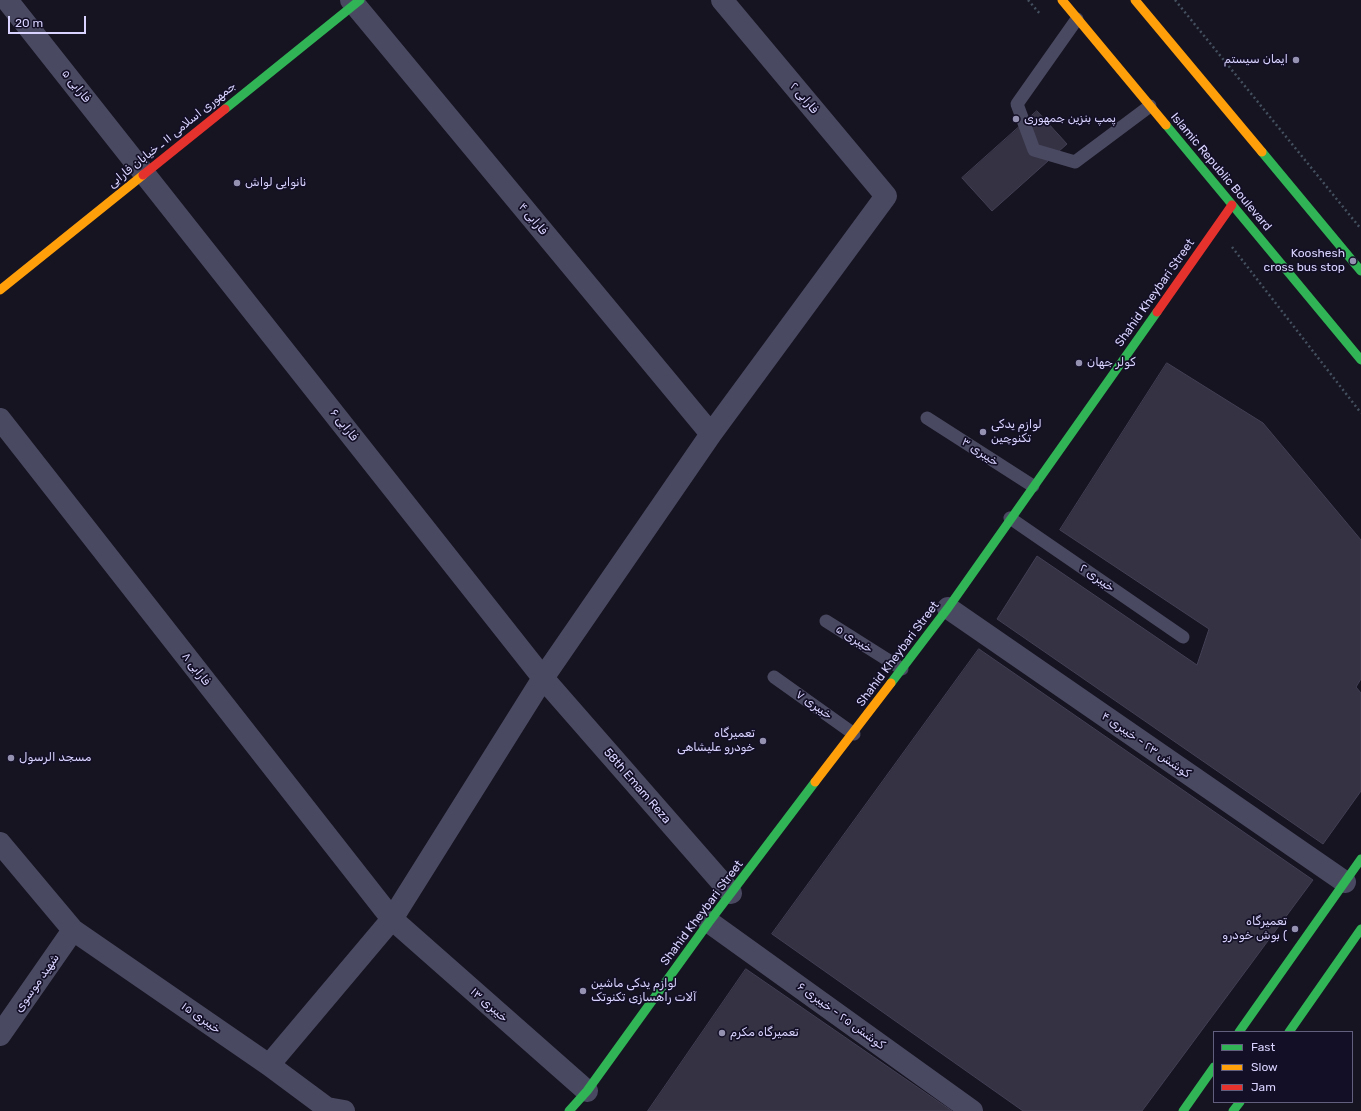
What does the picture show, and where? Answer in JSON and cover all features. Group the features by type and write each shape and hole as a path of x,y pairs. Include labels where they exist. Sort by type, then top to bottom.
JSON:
{"street":[{"name":"فارابی ۵","path":"8,0 145,172"},
{"name":"فارابی ۲","path":"711,434 886,196 722,0"},
{"name":"Islamic Republic Boulevard","path":"1062,0 1361,360"},
{"path":"1136,0 1361,271"},
{"name":"جمهوری اسلامی ۱۱ ـ خیابان فارابی","path":"0,290 355,1"},
{"name":"فارابی ۴","path":"355,1 711,434"},
{"name":"فارابی ۶","path":"145,172 543,678"},
{"name":"Shahid Kheybari Street","path":"571,1111 709,922 854,734 948,608 1232,205"},
{"name":"فارابی ۸","path":"0,419 392,919"},
{"path":"269,1065 392,919 543,678 711,434"},
{"name":"کوشش ۲۳ - خیبری ۴","path":"948,608 1345,882"},
{"name":"58th Emam Reza","path":"543,678 731,893"},
{"name":"خیبری ۱۵","path":"0,843 73,930 333,1110"},
{"path":"1240,1031 1361,859"},
{"name":"خیبری ۱۳","path":"392,919 587,1091"},
{"name":"کوشش ۲۵ - خیبری ۶","path":"709,922 972,1111"},
{"path":"1290,1031 1361,929"},
{"name":"شهید موسوی","path":"0,1035 73,930"},
{"path":"1183,1111 1213,1068"},
{"path":"1233,1111 1239,1103"}],"lane":[{"path":"1078,19 1017,104 1034,150 1075,162 1150,106"},
{"name":"خیبری ۳","path":"928,418 1033,486"},
{"name":"خیبری ۲","path":"1010,518 1183,637"},
{"name":"خیبری ۵","path":"826,621 902,669"},
{"name":"خیبری ۷","path":"774,677 854,734"}],"path":[{"path":"1175,0 1361,229"}],"building":[{"path":"1037,111 1067,144 992,211 962,178"},
{"path":"1167,363 1263,423 1361,540 1361,679 1356,687 1361,693 1361,791 1323,844 997,619 1037,556 1197,665 1209,629 1060,530"},
{"path":"979,649 1313,880 1142,1111 1023,1111 772,934"},
{"path":"746,969 952,1111 648,1111"}],"traffic: fast":[{"path":"225,109 360,0"},
{"path":"1166,125 1361,360"},
{"path":"1262,152 1361,271"},
{"path":"891,683 948,608 1157,312"},
{"path":"569,1111 587,1091 709,922 815,782"},
{"path":"1240,1031 1361,859"},
{"path":"1290,1031 1361,929"},
{"path":"1183,1111 1213,1068"},
{"path":"1233,1111 1239,1103"}],"traffic: slow":[{"path":"1062,0 1166,125"},
{"path":"1135,0 1262,152"},
{"path":"0,290 143,175"},
{"path":"815,782 891,683"}],"traffic: jam":[{"path":"143,175 225,109"},
{"path":"1157,312 1232,205"}],"place":[{"name":"ایمان سیستم","path":"1296,60"},
{"name":"پمپ بنزین جمهوری","path":"1016,119"},
{"name":"نانوایی لواش","path":"237,183"},
{"name":"Kooshesh cross bus stop","path":"1353,261"},
{"name":"کولر جهان","path":"1079,363"},
{"name":"لوازم یدکی تکنوچین","path":"983,432"},
{"name":"تعمیرگاه خودرو علیشاهی","path":"763,741"},
{"name":"مسجد الرسول","path":"11,758"},
{"name":"تعمیرگاه بوش خودرو (","path":"1295,929"},
{"name":"لوازم یدکی ماشین آلات راهسازی تکنوتک","path":"583,991"},
{"name":"تعمیرگاه مکرم","path":"722,1033"}]}
